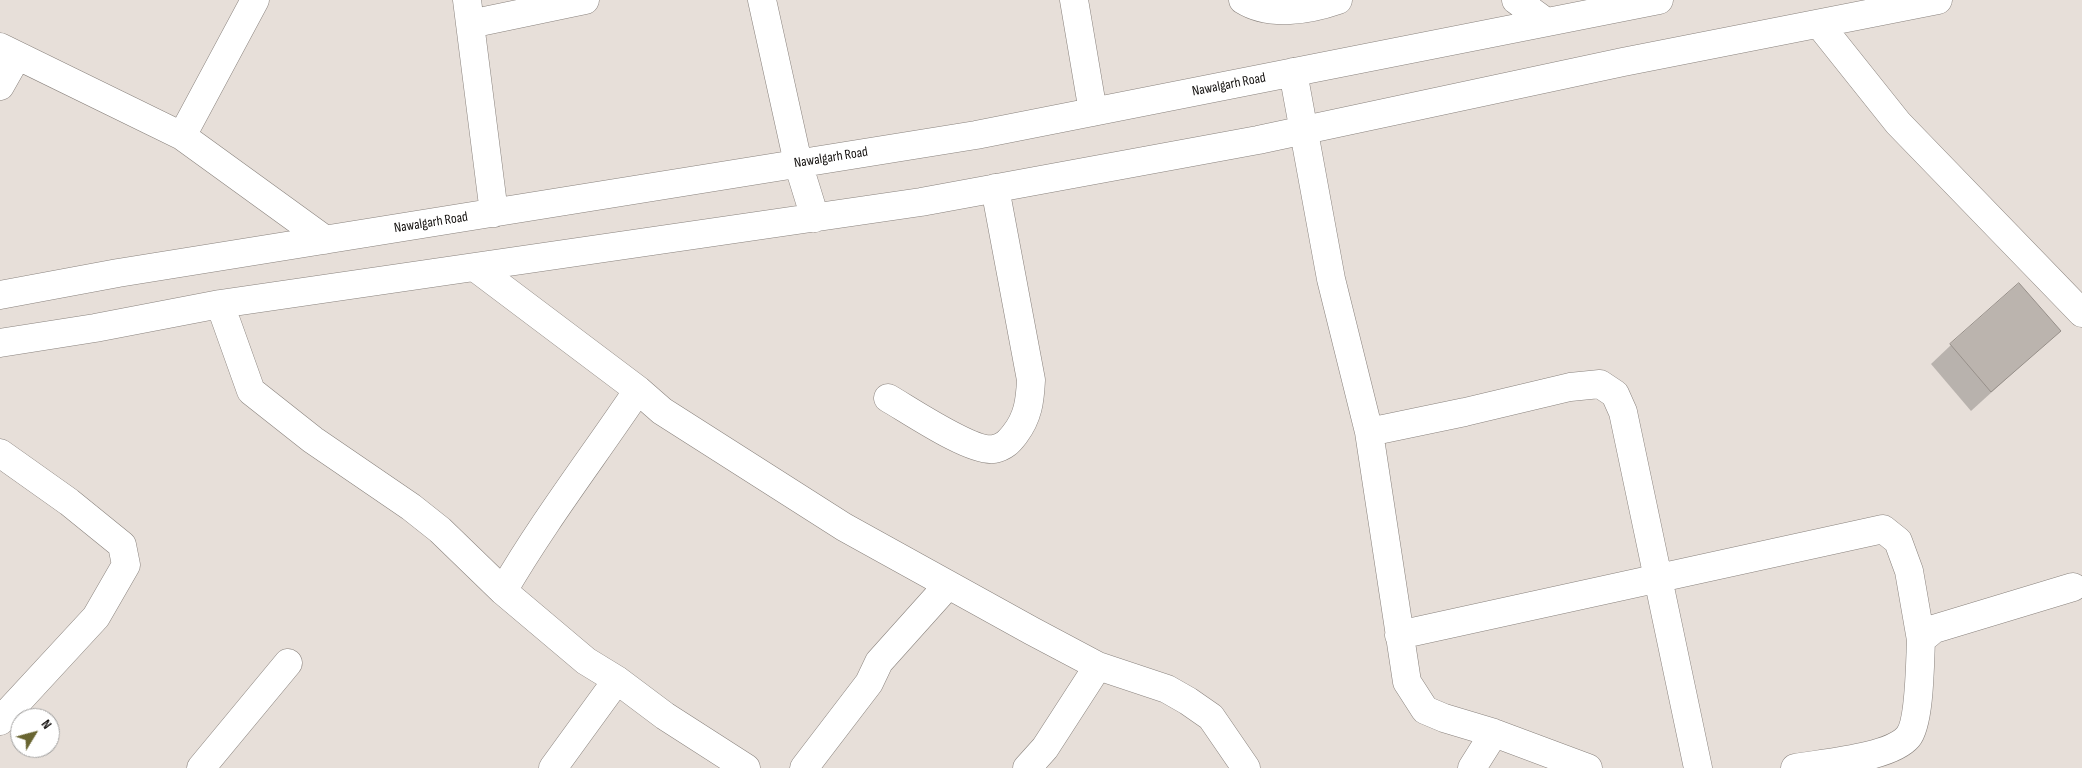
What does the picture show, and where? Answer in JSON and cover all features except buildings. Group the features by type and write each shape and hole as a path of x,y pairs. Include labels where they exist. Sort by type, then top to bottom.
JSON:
{"street":[{"path":"494,213 469,12 585,0"},
{"path":"762,0 798,164 815,218"},
{"path":"1074,0 1093,112"},
{"path":"1243,0 1255,8 1290,10 1338,0"},
{"path":"1516,0 1546,22"},
{"name":"Nawalgarh Road","path":"0,295 324,240 976,135 1659,0"},
{"path":"0,343 95,328 220,304 815,218 995,188 1305,130 1623,62 1938,0"},
{"path":"182,136 245,4"},
{"path":"1819,24 1898,123 2082,313"},
{"path":"0,86 9,52 182,136 324,240"},
{"path":"1293,72 1331,278 1369,432 1407,682 1425,710 1588,768"},
{"path":"888,398 968,444 993,450 1008,444 1020,427 1030,403 1031,380 995,188"},
{"path":"476,268 638,390 662,411 836,521 948,585 1098,666 1167,689 1188,701 1211,717 1226,736 1242,766"},
{"path":"220,304 251,392 313,440 440,530 502,591 586,661 617,680 665,716 746,768"},
{"path":"1369,432 1570,387 1600,384 1615,394 1623,412 1698,768"},
{"path":"502,591 530,544 638,390"},
{"path":"0,453 69,502 122,545 126,565 96,617 0,721"},
{"path":"1399,635 1883,529 1898,541 1909,571 1922,640 1917,711 1909,736 1894,748 1876,754 1795,768"},
{"path":"804,768 869,683 878,662 948,585"},
{"path":"1922,640 1934,629 1950,623 2073,587"},
{"path":"201,768 288,663"},
{"path":"1027,768 1045,748 1098,666"},
{"path":"553,768 617,680"},
{"path":"1472,768 1494,733"}]}
